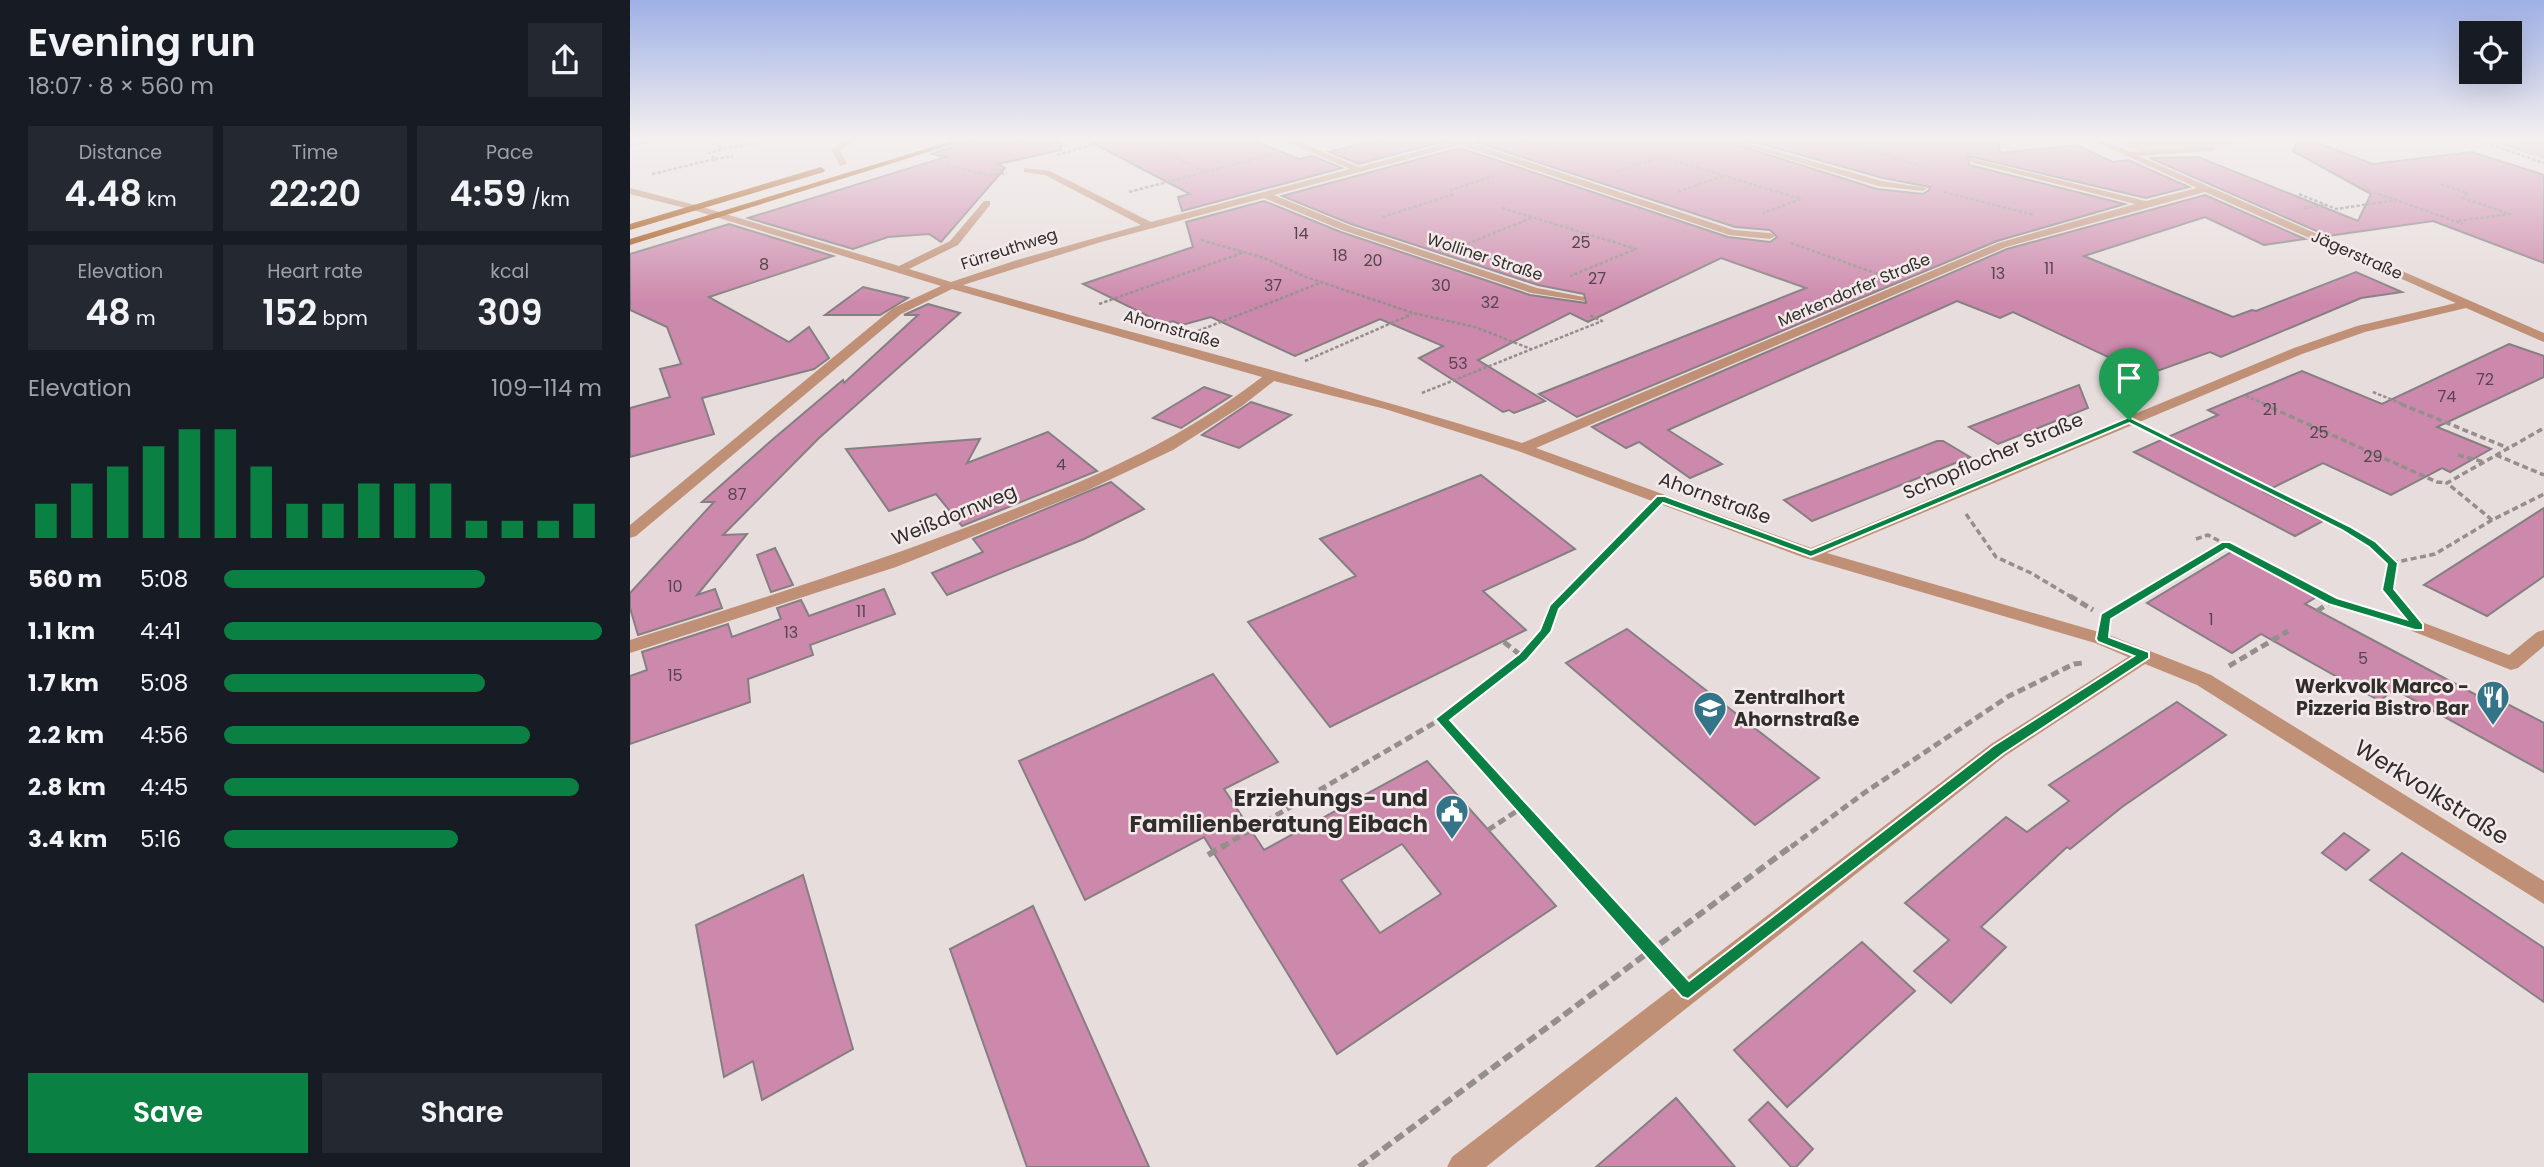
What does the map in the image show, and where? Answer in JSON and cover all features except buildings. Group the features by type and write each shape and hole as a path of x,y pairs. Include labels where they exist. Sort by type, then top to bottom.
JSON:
{"main road":[{"path":"630,227 744,193"},
{"path":"630,242 788,193"}],"street":[{"name":"Ahornstraße","path":"640,193 953,286 1272,376 1390,406 1523,447 1811,554 2102,639 2145,655"},
{"path":"1087,193 1150,225"},
{"path":"1610,193 1721,229 1770,236"},
{"path":"2103,193 2144,204"},
{"name":"Merkendorfer Straße","path":"1523,447 1905,284 2002,246 2067,225 2188,193"},
{"name":"Jägerstraße","path":"2216,193 2544,338"},
{"name":"Wolliner Straße","path":"1264,194 1346,228 1535,291 1580,299"},
{"name":"Fürreuthweg","path":"630,533 897,311 924,296 1150,225 1264,194"},
{"path":"901,270 954,243 987,203"},
{"name":"Schopflocher Straße","path":"1811,554 2218,384 2361,330 2469,304"},
{"name":"Weißdornweg","path":"630,647 890,563 1081,488 1168,447 1237,403 1272,376"},
{"path":"2419,627 2511,663 2544,636"},
{"path":"1462,1167 1998,750 2145,655"},
{"name":"Werkvolkstraße","path":"2145,655 2204,680 2544,894"}],"path":[{"path":"1100,200 1125,193"},
{"path":"1346,228 1451,193"},
{"path":"1642,204 1673,193"},
{"path":"1721,229 1801,199 1782,193"},
{"path":"1953,193 2067,225"},
{"path":"2378,193 2463,224"},
{"path":"2456,222 2510,214 2463,198 2467,193"},
{"path":"2299,194 2336,209 2397,200"},
{"path":"1502,208 1636,249 1535,291"},
{"path":"1433,257 1532,217"},
{"path":"1770,236 1905,284"},
{"path":"1201,240 1413,313 1475,327 1531,349"},
{"name":"Ahornstraße","path":"1062,316 1243,253"},
{"path":"1165,345 1322,282"},
{"path":"1390,406 1602,321 1580,311 1580,299"},
{"path":"1272,376 1413,313"},
{"path":"2218,384 2437,482 2448,483 2492,520"},
{"path":"2373,393 2509,448"},
{"path":"2129,420 2346,528 2373,544 2392,563"},
{"path":"2448,483 2544,428"},
{"path":"2458,455 2484,462"},
{"path":"2496,455 2544,475"},
{"path":"1951,494 1996,556 2031,573 2106,617"},
{"path":"2392,563 2435,554 2492,520 2544,494"},
{"path":"1208,855 1441,719 1523,657 1545,632 1554,607 1661,499"},
{"path":"2196,540 2208,535 2332,601 2419,627"},
{"path":"2102,639 2106,617 2226,545"},
{"path":"2392,563 2388,590 2419,627"},
{"path":"2317,611 2332,601"},
{"path":"2204,680 2288,631"},
{"path":"1504,642 1523,657"},
{"path":"1359,1167 1864,793 2009,696 2074,664 2097,661"},
{"path":"1441,719 1688,992"},
{"path":"1323,790 1339,809"},
{"path":"1488,830 1520,809"}],"place":[{"name":"Werkvolk Marco - Pizzeria Bistro Bar","path":"2493,727"},
{"name":"Zentralhort Ahornstraße","path":"1710,738"},
{"name":"Erziehungs- und Familienberatung Eibach","path":"1452,841"}],"route":[{"path":"2129,420 2373,544 2392,563 2388,590 2419,627 2332,601 2226,545 2106,617 2102,639 2145,655 1998,750 1688,992 1441,719 1523,657 1545,632 1554,607 1661,499 1811,554 2129,420"}]}
